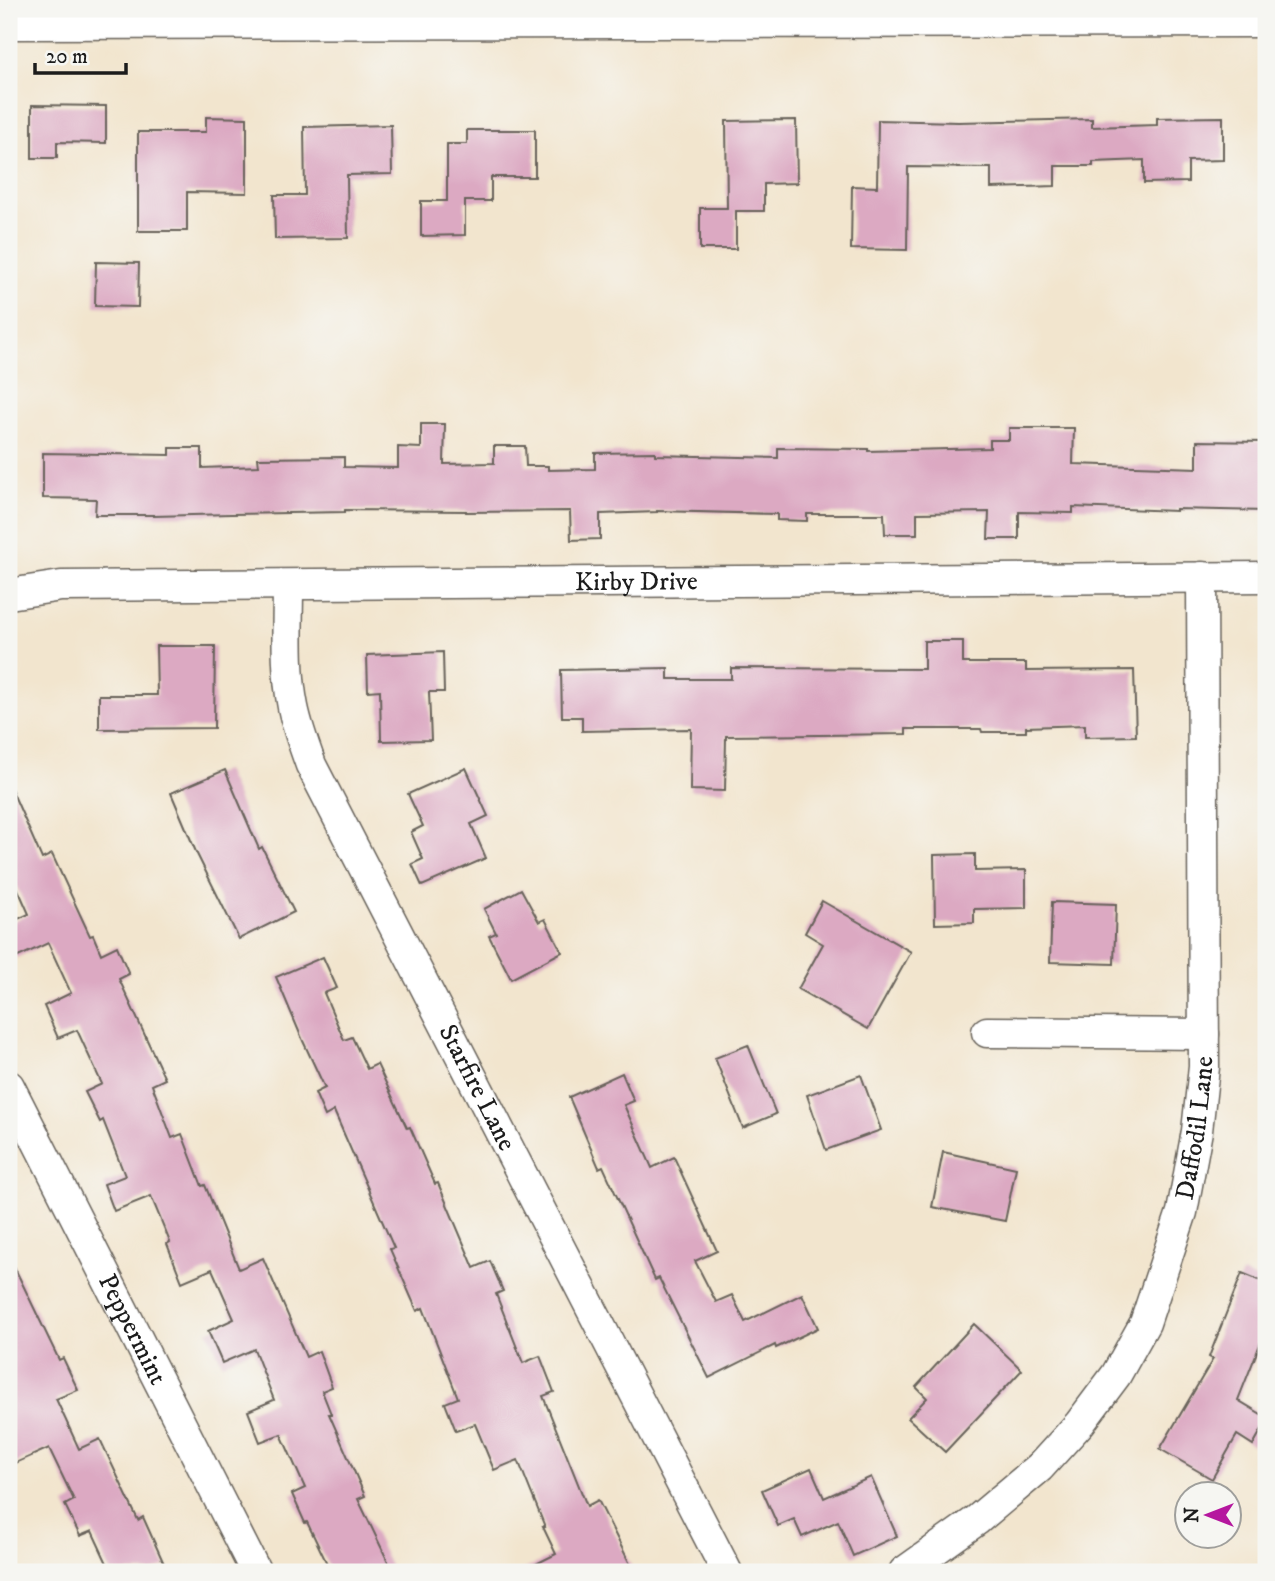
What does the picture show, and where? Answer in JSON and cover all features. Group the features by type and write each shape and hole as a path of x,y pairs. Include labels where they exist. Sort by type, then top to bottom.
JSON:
{"street":[{"path":"9,24 1266,22"},
{"name":"Daffodil Lane","path":"904,1572 977,1520 1040,1467 1080,1423 1116,1375 1145,1324 1182,1212 1197,1131 1203,1067 1202,577"},
{"name":"Kirby Drive","path":"9,594 61,586 1266,577"},
{"name":"Starfire Lane","path":"288,585 290,688 300,737 311,765 727,1572"},
{"path":"987,1032 1203,1034"},
{"name":"Peppermint","path":"9,1086 256,1572"}],"building":[{"path":"32,105 106,106 106,143 57,142 57,158 32,158"},
{"path":"206,117 247,118 247,193 187,192 187,231 138,231 138,132 206,132"},
{"path":"1223,117 1223,160 1188,161 1188,182 1144,183 1144,160 1093,162 1093,166 1055,166 1055,186 991,188 991,168 908,167 907,250 851,249 852,186 877,187 878,120 958,122 1092,119 1092,127 1157,125 1157,118"},
{"path":"796,120 797,183 764,184 764,211 736,211 736,249 700,249 700,208 727,208 726,121"},
{"path":"391,125 392,174 347,175 348,238 275,239 274,195 305,195 304,127"},
{"path":"467,130 535,130 535,177 491,177 491,201 465,201 465,235 421,236 421,201 447,201 447,144 467,144"},
{"path":"96,262 139,263 138,307 95,306"},
{"path":"421,424 445,424 444,464 494,463 494,446 525,446 526,466 548,466 548,470 595,469 595,453 655,452 655,455 778,458 778,448 868,451 990,448 990,440 1009,440 1009,428 1074,428 1073,464 1197,468 1197,441 1266,442 1266,511 1073,507 1073,513 1019,512 1019,539 988,539 989,512 917,513 917,534 885,534 884,514 807,514 807,521 777,520 777,514 657,511 600,514 600,539 571,540 570,511 345,510 154,516 95,515 96,499 43,498 43,453 170,455 170,448 202,448 202,468 259,466 258,458 344,457 344,467 398,468 398,447 421,448"},
{"path":"924,641 963,641 963,663 1026,663 1026,671 1134,670 1136,736 1085,737 1085,725 1026,727 1026,732 906,729 906,734 726,736 725,791 690,790 691,729 582,731 582,717 562,717 561,670 668,668 668,679 731,679 731,668 924,669"},
{"path":"156,646 215,646 214,728 99,729 99,695 157,695"},
{"path":"443,652 444,692 429,692 431,740 381,741 380,690 368,691 367,655"},
{"path":"466,768 488,816 471,824 486,858 422,886 412,864 423,859 411,832 423,826 408,794"},
{"path":"225,770 259,849 262,847 294,912 239,939 196,852 171,793"},
{"path":"9,784 42,859 52,854 101,954 117,946 129,974 119,979 165,1079 152,1085 172,1138 182,1134 239,1269 263,1258 306,1357 319,1351 332,1387 322,1391 329,1414 365,1496 358,1499 393,1572 331,1572 292,1494 305,1488 281,1434 260,1442 248,1411 274,1400 254,1349 222,1363 208,1331 234,1319 212,1269 182,1282 167,1244 170,1242 151,1196 114,1211 104,1184 125,1176 103,1120 100,1122 85,1092 102,1084 77,1030 58,1038 44,1006 71,993 48,943 16,958 9,943 9,923 29,914 9,869"},
{"path":"975,854 975,871 1026,870 1026,908 974,909 974,923 935,924 934,855"},
{"path":"521,889 539,922 545,919 562,952 511,979 489,936 496,933 484,909"},
{"path":"822,901 911,952 868,1029 798,989 823,944 805,933"},
{"path":"1052,902 1116,904 1114,964 1050,962"},
{"path":"323,957 337,988 324,993 344,1040 352,1037 367,1069 377,1064 407,1128 410,1127 435,1184 438,1183 474,1268 490,1261 503,1291 496,1294 523,1363 540,1356 554,1392 543,1396 587,1506 598,1500 634,1572 520,1572 556,1554 518,1460 494,1470 475,1424 456,1431 445,1403 458,1398 423,1308 417,1311 390,1249 394,1248 334,1111 325,1116 315,1093 325,1088 276,977"},
{"path":"748,1045 776,1114 743,1128 715,1058"},
{"path":"622,1073 634,1101 624,1105 652,1168 674,1157 717,1251 695,1261 716,1302 732,1295 745,1322 802,1294 818,1328 776,1348 775,1345 709,1378 659,1278 655,1280 603,1166 599,1168 569,1097"},
{"path":"861,1075 881,1130 826,1150 807,1095"},
{"path":"943,1152 1016,1168 1005,1221 932,1207"},
{"path":"9,1256 59,1360 63,1358 78,1390 56,1399 79,1449 100,1439 138,1520 143,1517 165,1566 152,1572 111,1572 92,1531 80,1536 65,1505 74,1500 49,1448 9,1466"},
{"path":"1242,1273 1266,1283 1266,1329 1238,1400 1266,1417 1266,1422 1253,1445 1237,1435 1212,1479 1160,1449 1213,1359 1209,1357"},
{"path":"974,1324 1022,1370 945,1452 908,1418 927,1398 916,1387"},
{"path":"811,1468 824,1498 871,1477 897,1536 853,1556 838,1521 802,1537 794,1519 778,1526 762,1490"}]}
